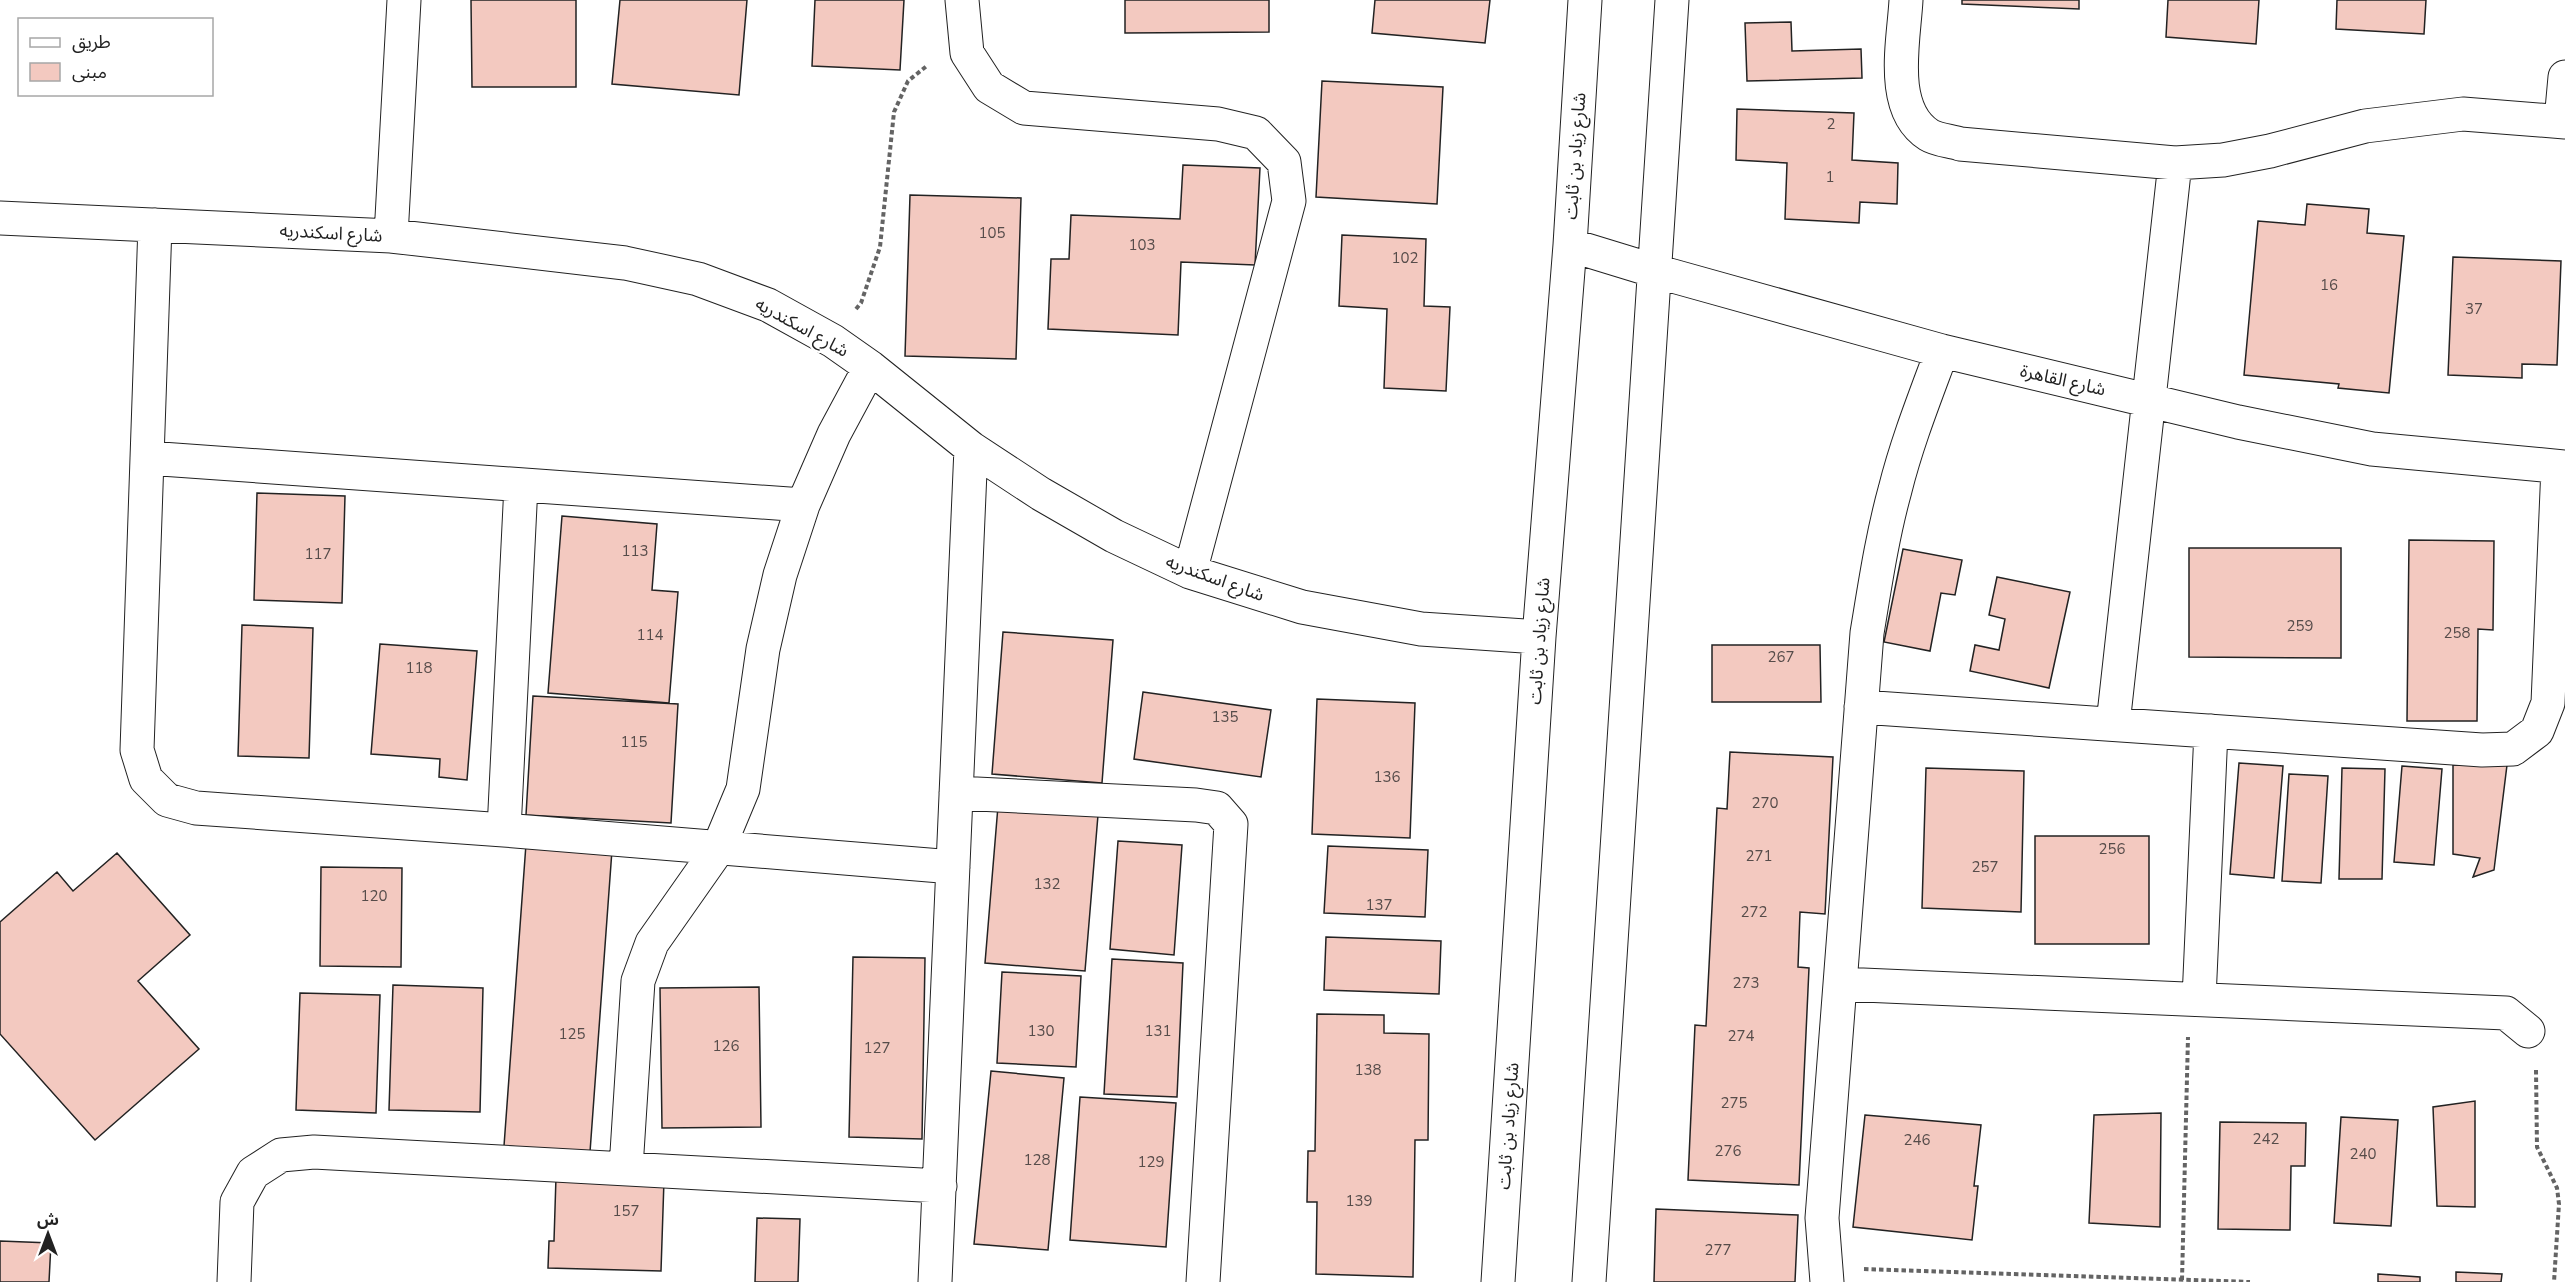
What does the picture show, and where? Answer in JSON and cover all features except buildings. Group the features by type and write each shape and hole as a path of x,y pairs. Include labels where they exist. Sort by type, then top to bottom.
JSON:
{"street":[{"path":"391,236 404,0"},
{"path":"962,0 968,53 989,87 1024,108 1218,124 1256,133 1284,162 1289,201 1190,572"},
{"name":"شارع زياد بن ثابت","path":"1497,1282 1539,637 1570,245 1585,0"},
{"path":"1589,1282 1672,0"},
{"path":"1906,0 1901,79 1907,111 1929,135 1960,144 2175,163 2223,160 2270,151 2365,126 2452,115 2563,121 2565,77"},
{"path":"2113,724 2175,163"},
{"name":"شارع اسكندريه","path":"0,218 391,236 625,263 698,279 768,305 833,341 971,448 1041,494 1105,531 1190,572 1302,607 1421,629 1539,637"},
{"path":"155,225 137,750 146,779 167,800 196,808 504,830 953,867"},
{"name":"شارع القاهرة","path":"1570,245 1942,351 2238,422 2372,449 2561,467"},
{"path":"1826,1275 1822,1218 1869,623 1878,561 1892,500 1916,420 1942,351"},
{"path":"626,1168 638,981 652,943 718,849 743,789 763,649 780,575 802,505 834,434 870,368"},
{"path":"935,1282 971,448"},
{"path":"147,458 802,505"},
{"path":"1861,707 2482,750 2513,749 2537,731 2548,703 2561,467"},
{"path":"504,830 521,485"},
{"path":"2194,999 2211,731"},
{"path":"956,793 1196,805 1217,808 1231,824 1203,1282"},
{"path":"1840,984 2506,1013 2528,1031"},
{"path":"234,1282 237,1202 253,1173 281,1155 314,1152 940,1186"}],"path":[{"path":"833,341 861,303 880,248 894,112 908,81 934,60 968,53"},
{"path":"2182,1280 2194,999"},
{"path":"2528,1031 2536,1059 2535,1131 2537,1147 2542,1161 2552,1174 2559,1203 2554,1282"},
{"path":"1826,1275 2250,1282"}]}
